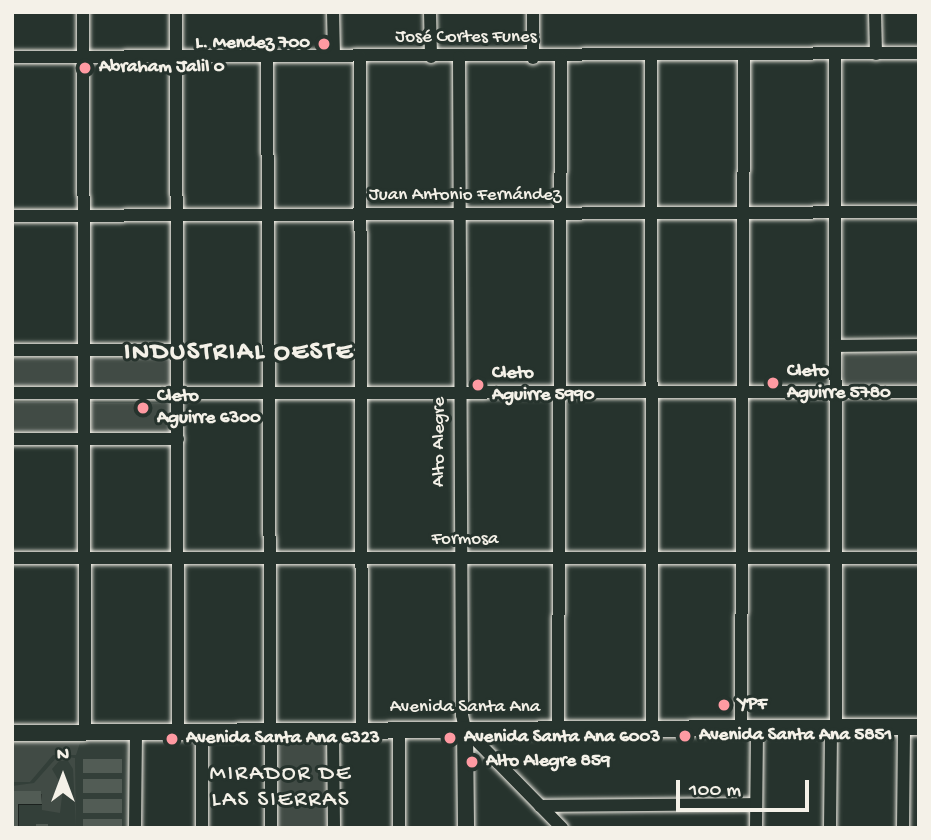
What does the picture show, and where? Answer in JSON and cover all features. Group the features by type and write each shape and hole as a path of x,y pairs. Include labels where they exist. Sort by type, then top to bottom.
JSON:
{"main road":[{"name":"Avenida Santa Ana","path":"12,733 652,727 911,728"},
{"name":"Alto Alegre","path":"465,729 466,828"}],"street":[{"path":"83,12 85,733"},
{"path":"176,12 178,732"},
{"path":"334,12 334,56"},
{"path":"430,12 430,57"},
{"path":"533,12 533,58"},
{"path":"875,12 876,54"},
{"name":"José Cortes Funes","path":"12,57 561,58 919,53"},
{"path":"830,828 836,558 835,54"},
{"path":"744,55 743,559 749,728 756,828"},
{"path":"267,56 270,216 271,828"},
{"path":"651,56 652,727"},
{"path":"360,57 362,730"},
{"name":"Alto Alegre","path":"459,57 461,559 465,729"},
{"path":"558,729 561,58"},
{"name":"Juan Antonio Fernández","path":"12,216 650,216 919,212"},
{"path":"836,346 919,345"},
{"path":"12,350 177,350"},
{"path":"12,393 919,392"},
{"path":"12,439 178,439"},
{"name":"Formosa","path":"12,558 919,558"},
{"path":"903,828 911,728"},
{"path":"399,729 399,828"},
{"path":"465,729 562,828"},
{"path":"334,731 334,828"},
{"path":"202,732 202,828"},
{"path":"135,828 136,733"},
{"path":"540,806 756,804"}],"shaded area":[{"path":"848,350 919,350 919,385 844,384 842,357"},
{"path":"88,353 173,356 172,389 87,386"},
{"path":"12,357 78,357 78,389 12,389"},
{"path":"12,402 81,402 81,433 12,433"},
{"path":"88,403 173,403 173,434 88,434"},
{"path":"273,737 330,737 330,828 273,828"},
{"path":"133,739 135,828 14,828 12,741"},
{"path":"81,740 76,755 53,755 30,782 12,782 12,741"},
{"path":"58,756 75,758 76,828 73,769 68,761 59,761 52,769 63,788 60,813 42,810 41,791 12,791 12,786 34,783"}],"building":[{"path":"83,759 122,759 122,773 83,773"},
{"path":"83,779 122,779 122,793 83,793"},
{"path":"12,791 41,791 42,804 18,804 18,828 12,828"},
{"path":"83,799 122,799 122,813 83,813"},
{"path":"83,819 122,819 122,828 83,828"},
{"path":"36,824 48,824 48,828 36,828"}],"place":[{"name":"L. Mendez 700","path":"324,44"},
{"name":"Abraham Jalil 0","path":"85,68"},
{"name":"Cleto Aguirre 5780","path":"773,383"},
{"name":"Cleto Aguirre 5990","path":"478,385"},
{"name":"Cleto Aguirre 6300","path":"143,408"},
{"name":"YPF","path":"724,705"},
{"name":"Avenida Santa Ana 5851","path":"685,736"},
{"name":"Avenida Santa Ana 6003","path":"450,738"},
{"name":"Avenida Santa Ana 6323","path":"172,739"},
{"name":"Alto Alegre 859","path":"472,762"}],"district":[{"name":"INDUSTRIAL OESTE","path":"239,354"},
{"name":"MIRADOR DE LAS SIERRAS","path":"281,788"}]}
